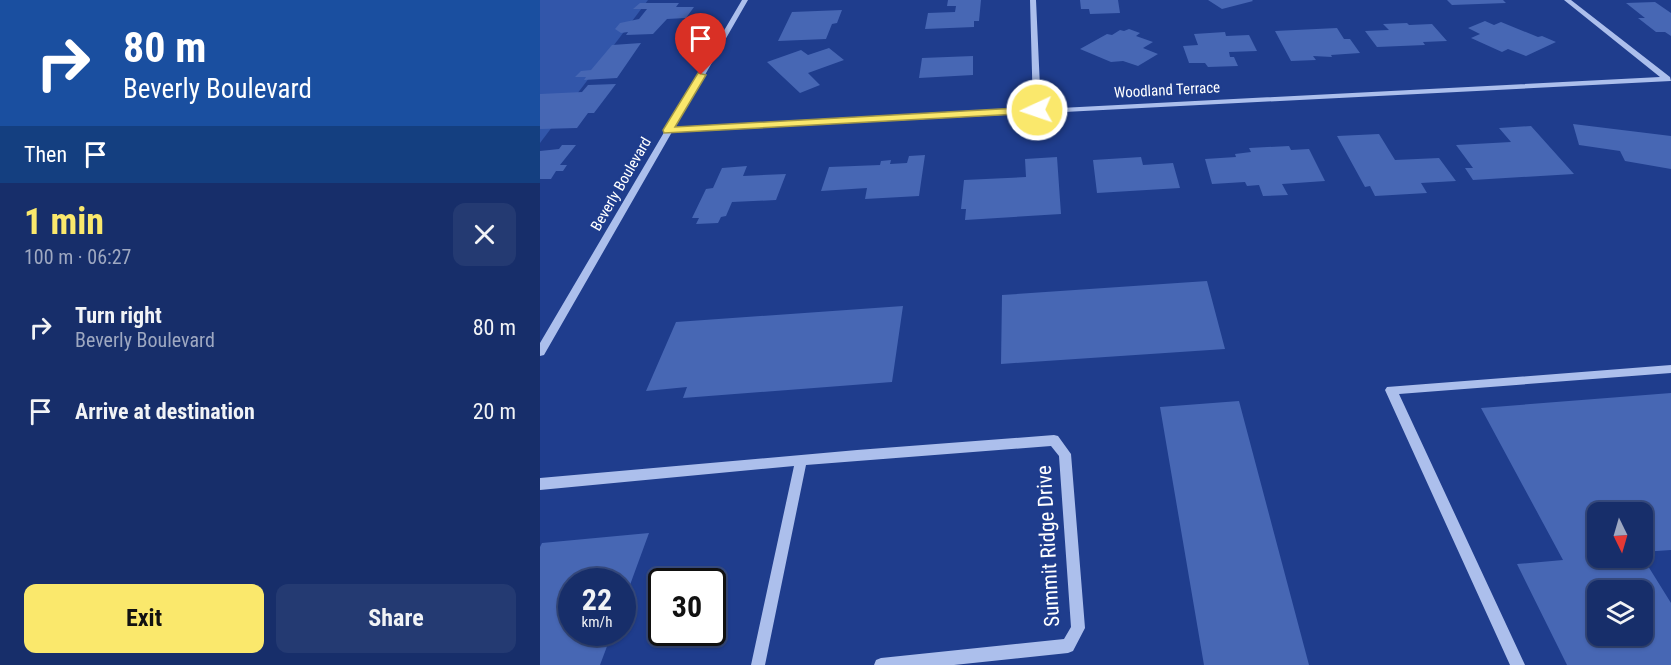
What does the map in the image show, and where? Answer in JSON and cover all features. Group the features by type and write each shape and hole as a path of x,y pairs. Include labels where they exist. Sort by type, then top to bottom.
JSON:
{"street":[{"name":"Beverly Boulevard","path":"540,352 746,0"},
{"path":"1033,0 1037,110"},
{"path":"1567,0 1669,81"},
{"name":"Woodland Terrace","path":"668,130 1037,110 1669,81"},
{"path":"1518,665 1391,390 1671,369"},
{"name":"Summit Ridge Drive","path":"540,484 1054,440 1065,454 1078,628 1068,646 881,665"},
{"path":"758,665 801,460"}],"shaded area":[{"path":"540,0 648,0 540,143"}],"building":[{"path":"948,0 981,0 979,21 974,21 974,27 925,29 928,13 955,12 956,6 947,6"},
{"path":"1080,0 1118,0 1120,13 1090,14 1089,9 1081,9"},
{"path":"1208,0 1252,0 1253,1 1222,9"},
{"path":"1447,0 1503,0 1506,3 1452,5"},
{"path":"1655,2 1671,13 1671,36 1665,32 1656,32 1638,18 1645,18 1626,3"},
{"path":"640,3 679,3 676,7 694,7 686,18 667,19 653,34 626,35 628,32 621,33 615,29 620,23 639,19 647,9 633,9"},
{"path":"842,10 837,23 832,24 826,39 778,41 792,12"},
{"path":"1485,21 1494,25 1501,22 1556,42 1526,56 1508,49 1502,52 1471,38 1480,34 1468,28"},
{"path":"1407,23 1409,25 1432,24 1447,41 1423,42 1425,45 1377,47 1365,31 1389,30 1383,24"},
{"path":"1337,28 1344,39 1350,39 1360,53 1331,55 1332,57 1313,56 1316,60 1291,61 1275,31"},
{"path":"1129,29 1140,33 1136,36 1153,42 1143,48 1158,54 1138,66 1123,61 1111,62 1080,49 1107,34 1112,35 1120,30"},
{"path":"1225,32 1226,36 1249,35 1257,51 1229,52 1230,57 1234,57 1238,66 1208,67 1205,63 1189,63 1183,46 1198,45 1194,34"},
{"path":"641,43 617,78 584,80 586,77 575,77 581,71 591,70 612,45"},
{"path":"829,48 844,60 808,73 820,85 800,93 767,62 801,50 808,55"},
{"path":"973,56 973,75 919,78 922,58"},
{"path":"616,84 594,113 588,113 577,128 540,129 540,94 582,92 588,85"},
{"path":"1573,124 1671,136 1671,169 1625,161 1620,151 1579,145"},
{"path":"1531,126 1574,174 1473,180 1465,168 1473,168 1456,145 1511,142 1499,128"},
{"path":"1379,134 1395,160 1439,158 1456,181 1421,183 1427,193 1375,196 1370,186 1365,187 1337,136"},
{"path":"562,145 576,145 560,165 567,165 563,171 556,171 551,179 540,179 540,151 559,149"},
{"path":"1289,146 1291,150 1309,149 1325,181 1282,184 1288,195 1263,196 1259,185 1247,186 1245,182 1212,184 1205,159 1236,157 1235,154 1251,152 1249,148"},
{"path":"925,155 919,196 865,199 867,188 821,191 829,167 880,165 881,161 891,160 890,164 907,163 909,156"},
{"path":"1057,157 1061,214 965,220 966,209 961,209 964,180 1026,177 1025,159"},
{"path":"1141,157 1143,165 1173,163 1180,188 1097,193 1093,160"},
{"path":"747,166 743,176 786,174 776,200 732,202 726,216 721,217 718,223 696,224 699,218 692,218 706,189 713,188 722,168"},
{"path":"1207,281 1225,349 1001,364 1002,295"},
{"path":"903,306 892,382 683,398 687,387 646,391 676,322"},
{"path":"1671,393 1671,550 1653,551 1653,502 1587,502 1587,568 1649,568 1671,603 1671,665 1567,665 1517,564 1563,560 1481,408"},
{"path":"1239,401 1309,665 1204,665 1160,407"},
{"path":"649,533 636,568 558,568 558,646 607,646 600,665 540,665 540,547 542,543"}],"route":[{"path":"701,75 668,130 1037,110"}]}
